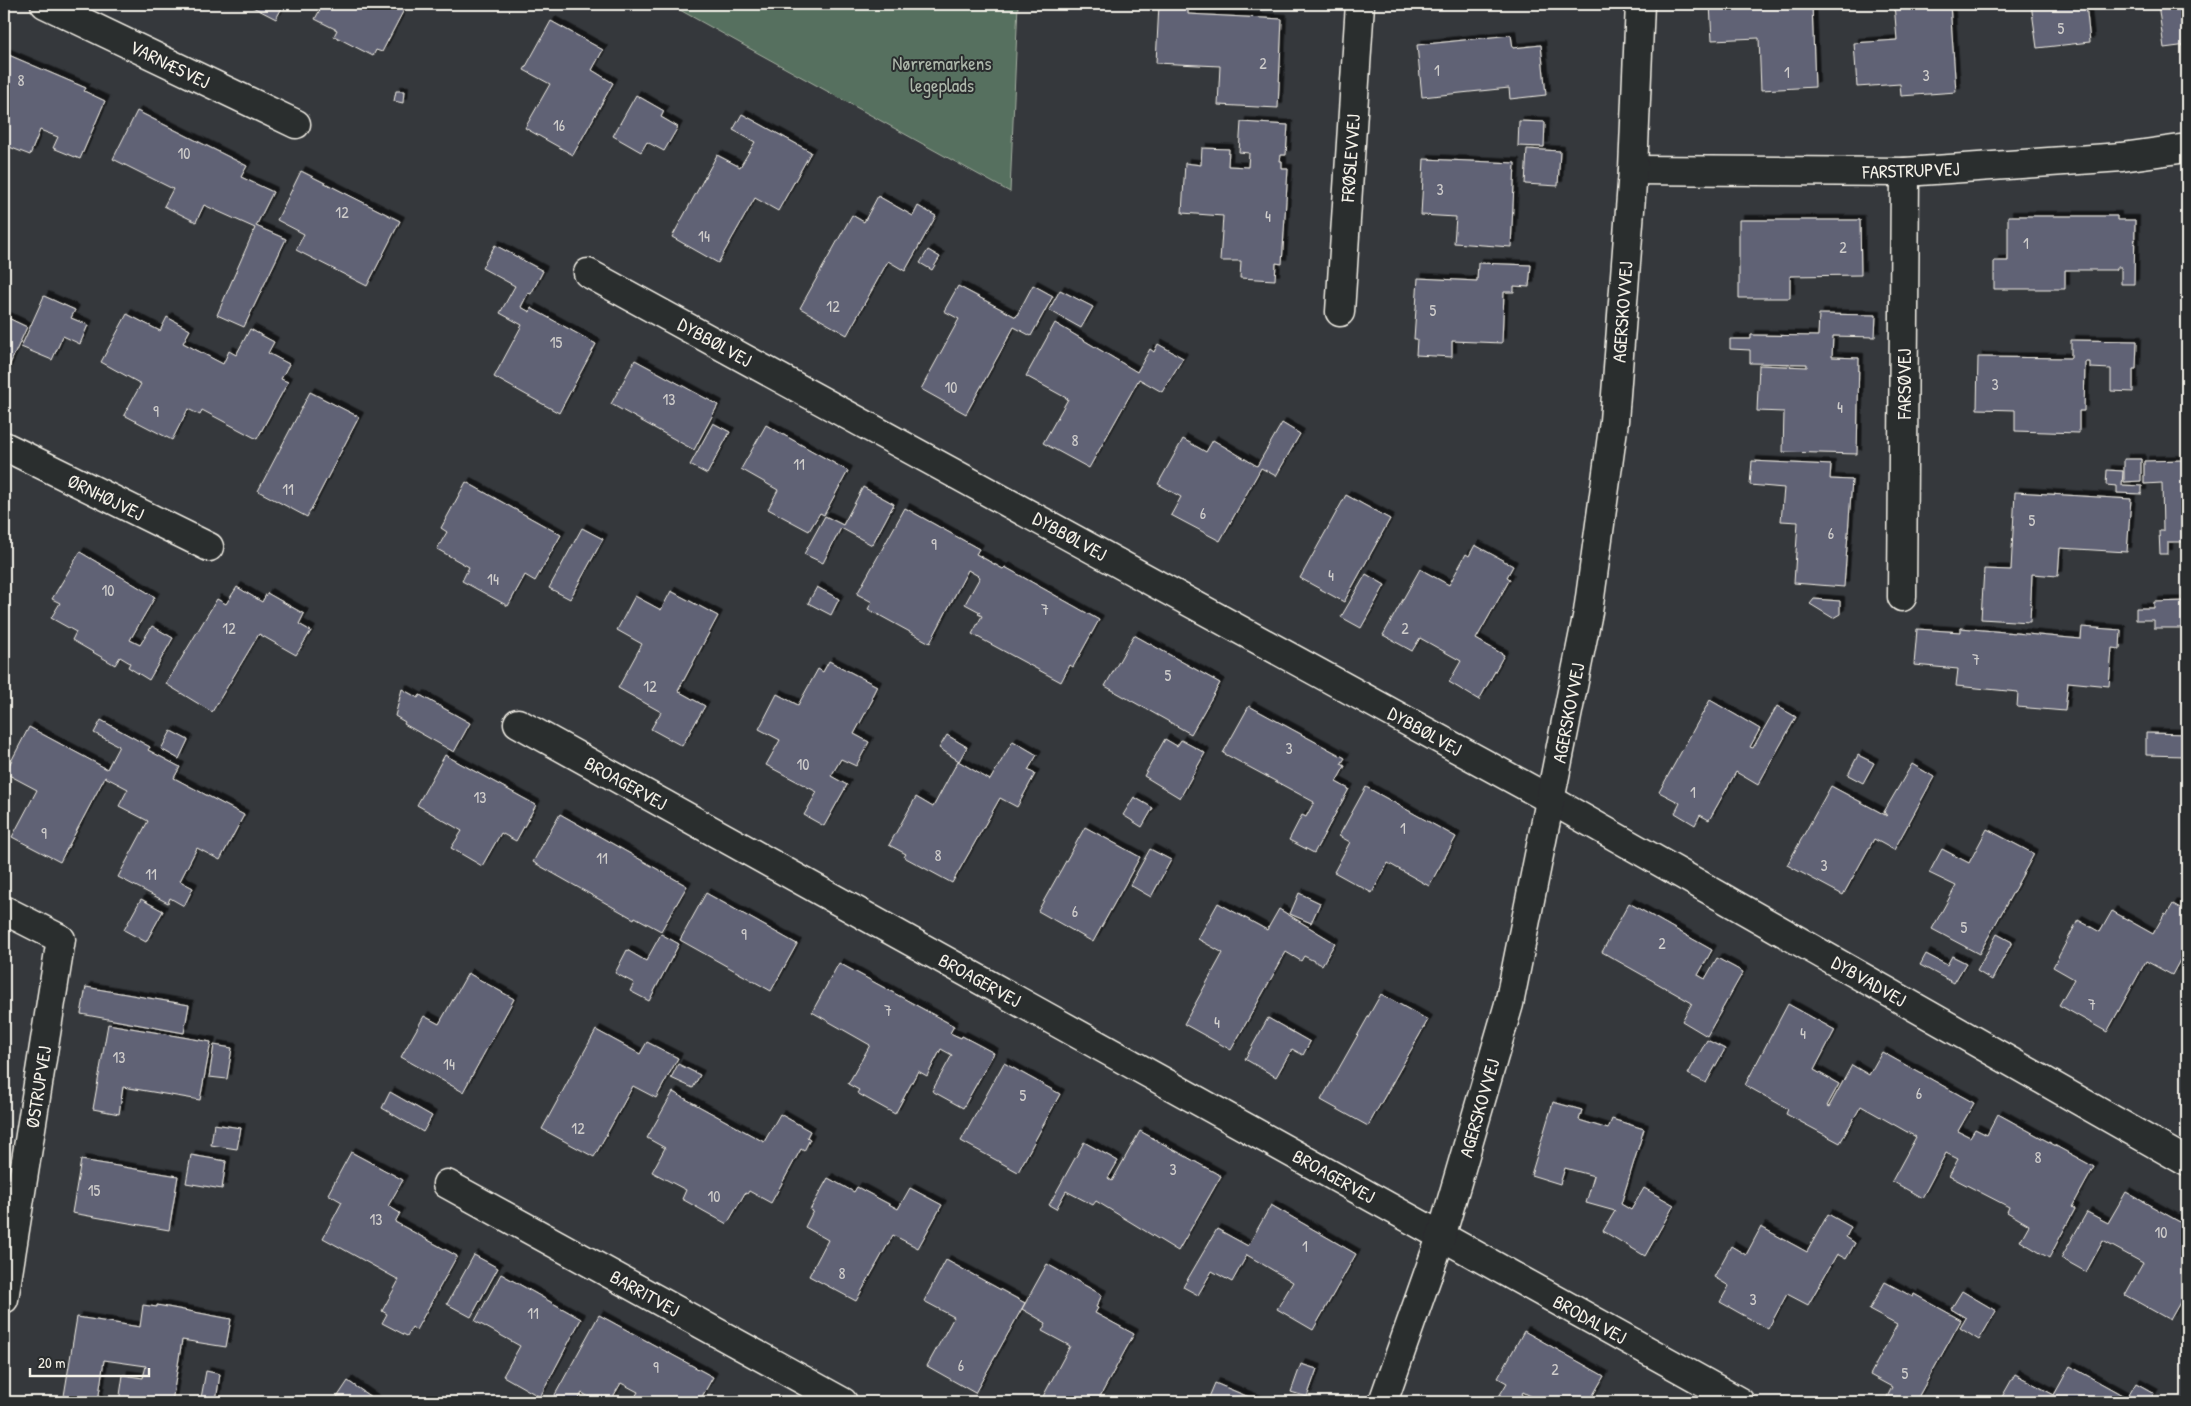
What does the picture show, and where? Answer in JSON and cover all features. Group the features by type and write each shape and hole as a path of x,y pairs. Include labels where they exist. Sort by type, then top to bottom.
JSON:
{"street":[{"name":"VARNÆSVEJ","path":"45,4 296,124"},
{"name":"FRØSLEVVEJ","path":"1340,312 1360,4"},
{"name":"AGERSKOVVEJ","path":"1383,1402 1441,1237 1509,1004 1588,612 1614,421 1633,170 1640,4"},
{"name":"FARSTRUPVEJ","path":"1633,170 1906,172 2122,157 2187,148"},
{"name":"FARSØVEJ","path":"1902,596 1906,172"},
{"name":"DYBBØLVEJ","path":"588,272 1551,800"},
{"name":"ØRNHØJVEJ","path":"4,446 209,547"},
{"name":"BROAGERVEJ","path":"518,723 1441,1237"},
{"name":"DYBVADVEJ","path":"1551,800 2187,1162"},
{"name":"ØSTRUPVEJ","path":"4,910 62,939 4,1299"},
{"name":"BARRITVEJ","path":"446,1184 843,1402"},
{"name":"BRODALVEJ","path":"1441,1237 1740,1402"}],"green space":[{"name":"Nørremarkens legeplads","path":"669,4 1018,4 1010,192"}],"building":[{"path":"247,4 284,4 276,19"},
{"path":"323,4 407,4 382,52 376,50 373,56 334,36 337,30 315,19"},
{"path":"1159,4 1188,4 1188,14 1282,19 1278,108 1218,105 1220,66 1156,63"},
{"path":"1710,4 1812,4 1815,87 1761,90 1759,38 1712,40"},
{"path":"1894,4 1950,4 1956,92 1901,96 1900,84 1857,87 1854,43 1897,40"},
{"path":"2031,4 2086,4 2090,42 2037,48"},
{"path":"2158,4 2187,4 2187,45 2164,48"},
{"path":"551,21 603,50 592,70 613,83 573,155 525,128 550,84 524,70"},
{"path":"1511,35 1513,48 1541,45 1546,95 1510,99 1509,88 1422,97 1417,45"},
{"path":"4,53 86,88 84,91 105,101 80,159 53,148 58,137 40,130 30,155 4,145"},
{"path":"396,91 404,91 403,103 394,101"},
{"path":"636,95 664,111 661,117 678,127 664,151 647,142 641,152 613,136"},
{"path":"137,111 247,166 241,177 273,192 256,226 286,239 244,327 217,315 255,228 204,205 196,222 164,206 173,189 113,159"},
{"path":"742,114 811,152 778,211 755,198 718,263 672,237 717,155 740,167 755,142 733,130"},
{"path":"1519,121 1545,122 1544,147 1518,146"},
{"path":"1241,122 1288,125 1286,155 1281,155 1280,161 1282,161 1282,169 1288,169 1282,264 1276,263 1275,280 1240,278 1241,261 1220,261 1223,216 1182,213 1185,163 1201,165 1202,148 1229,149 1228,166 1248,167 1249,153 1239,152"},
{"path":"1527,149 1560,151 1558,186 1525,184"},
{"path":"1424,159 1515,163 1511,247 1454,243 1456,217 1421,215"},
{"path":"301,171 400,221 367,286 296,250 304,234 277,220"},
{"path":"2187,187 2187,241 2186,241 2181,188"},
{"path":"878,196 913,216 918,206 936,216 905,271 888,261 847,335 800,308 852,215 864,222"},
{"path":"2008,216 2117,216 2117,220 2135,220 2134,284 2121,284 2121,267 2117,267 2117,270 2065,270 2065,289 1994,289 1994,261 2008,261"},
{"path":"1739,220 1860,220 1861,275 1790,276 1790,298 1739,298"},
{"path":"495,245 543,271 531,294 528,293 521,307 530,312 531,308 596,344 559,413 494,377 522,325 500,313 515,286 482,268"},
{"path":"928,250 940,257 932,270 920,263"},
{"path":"1478,263 1531,265 1529,287 1514,286 1514,292 1504,292 1502,343 1452,341 1452,357 1416,355 1417,339 1414,339 1418,278 1477,281"},
{"path":"1033,285 1053,296 1031,336 1014,327 966,414 921,389 959,319 944,311 958,286 1016,317"},
{"path":"1060,290 1093,307 1081,328 1049,310"},
{"path":"44,296 75,310 71,318 88,325 80,344 63,336 52,360 21,347"},
{"path":"127,314 160,331 167,317 190,330 183,343 223,364 229,351 236,355 250,329 274,342 268,353 289,364 281,379 288,382 257,439 202,410 200,415 188,409 172,440 124,415 141,384 101,362"},
{"path":"1819,314 1876,315 1875,337 1833,336 1832,357 1859,358 1857,454 1783,452 1784,412 1757,411 1759,365 1807,367 1807,364 1750,363 1750,350 1730,349 1730,339 1751,339 1751,335 1818,336"},
{"path":"4,316 27,327 4,377"},
{"path":"1055,323 1137,372 1150,349 1154,352 1158,344 1183,358 1162,392 1139,379 1089,468 1043,443 1068,399 1026,376"},
{"path":"2071,340 2137,341 2136,369 2133,369 2133,392 2111,391 2111,369 2090,368 2090,362 2085,362 2084,411 2079,411 2079,433 2015,431 2015,410 1977,409 1978,357 2071,358"},
{"path":"635,360 718,405 694,450 611,404"},
{"path":"310,392 359,417 307,517 258,491"},
{"path":"713,423 730,432 707,474 690,465"},
{"path":"1282,423 1300,434 1276,476 1261,468 1220,541 1171,515 1181,497 1158,484 1183,439 1206,452 1213,440 1257,466"},
{"path":"766,425 848,471 824,515 820,513 809,531 768,509 778,490 741,469"},
{"path":"2124,459 2141,459 2141,481 2124,482"},
{"path":"2187,460 2187,542 2168,542 2168,554 2160,554 2159,531 2163,531 2162,483 2144,484 2144,461"},
{"path":"1752,461 1831,465 1830,479 1852,480 1844,587 1794,583 1798,522 1781,521 1784,488 1750,485"},
{"path":"2107,470 2123,471 2122,485 2142,486 2142,494 2117,493 2117,486 2106,485"},
{"path":"466,482 561,535 535,581 525,575 508,606 462,581 469,567 437,549 447,532 441,528"},
{"path":"863,487 894,504 872,545 841,528 823,563 804,554 825,516 843,525"},
{"path":"2015,492 2131,499 2127,552 2060,548 2058,576 2032,574 2030,622 1981,619 1984,569 2011,570"},
{"path":"1346,495 1390,519 1344,602 1300,578"},
{"path":"905,508 979,549 976,554 1003,569 1005,567 1099,620 1073,667 1070,665 1061,682 972,634 982,616 978,614 980,612 965,604 980,577 968,570 930,643 868,609 872,602 857,594"},
{"path":"582,528 603,539 570,599 549,588"},
{"path":"1475,545 1513,566 1507,577 1510,579 1476,639 1504,655 1479,700 1449,682 1461,661 1420,638 1412,651 1383,635 1420,569 1449,585 1466,554 1469,556"},
{"path":"80,552 155,597 130,640 140,645 152,626 173,638 149,680 128,667 130,663 120,657 115,665 72,640 76,632 51,618 60,603 52,599"},
{"path":"1366,574 1385,585 1361,628 1341,617"},
{"path":"237,587 262,602 267,593 304,614 299,624 311,631 296,655 259,634 212,712 166,684 217,599 226,604"},
{"path":"817,587 839,599 831,615 808,603"},
{"path":"671,591 718,616 678,691 705,706 682,746 651,729 661,712 618,688 642,644 617,630 635,596 661,610"},
{"path":"1814,599 1840,601 1840,614 1833,618 1810,604"},
{"path":"2187,601 2187,628 2154,628 2154,620 2136,620 2136,608 2154,608 2154,602"},
{"path":"2082,627 2121,630 2120,649 2112,648 2109,686 2068,682 2065,711 2017,707 2018,692 1956,686 1958,669 1914,665 1917,629 1961,632 1961,628 2081,639"},
{"path":"1134,635 1220,683 1191,734 1105,686"},
{"path":"829,661 877,686 871,698 873,699 854,734 869,742 856,766 841,759 831,776 847,785 824,826 804,815 817,792 766,765 780,740 759,729 777,694 798,705 818,669 823,672"},
{"path":"402,689 418,698 420,695 470,723 454,752 404,724 405,722 395,716"},
{"path":"1710,700 1760,729 1750,747 1753,748 1777,706 1796,717 1758,785 1736,772 1709,820 1700,815 1695,825 1675,813 1680,803 1659,792"},
{"path":"1249,706 1345,758 1341,764 1345,766 1336,782 1349,789 1314,853 1289,840 1302,815 1306,817 1314,802 1223,753"},
{"path":"101,720 150,747 148,750 180,767 174,778 244,815 220,860 197,848 180,881 193,888 184,906 170,898 168,903 118,877 148,821 119,806 128,789 105,777 60,862 12,837 37,790 5,773 29,727 107,769 119,746 94,733"},
{"path":"171,731 188,740 179,759 161,749"},
{"path":"2146,733 2187,734 2187,765 2184,765 2184,756 2146,755"},
{"path":"947,735 967,747 959,761 939,748"},
{"path":"1165,739 1177,746 1181,740 1205,753 1180,798 1144,776"},
{"path":"1013,741 1037,755 1028,770 1035,774 1017,807 1000,798 952,883 904,857 906,854 889,845 916,797 933,807 958,761 990,780"},
{"path":"445,755 536,805 516,841 501,833 482,866 451,848 462,831 417,805"},
{"path":"1858,755 1874,763 1863,783 1848,775"},
{"path":"1912,764 1934,777 1894,850 1874,839 1843,895 1787,865 1831,786 1887,816 1884,812"},
{"path":"1366,787 1456,837 1429,886 1388,863 1372,893 1334,872 1350,842 1339,836"},
{"path":"1134,797 1153,808 1142,827 1123,815"},
{"path":"560,814 687,886 661,931 635,917 634,919 533,862"},
{"path":"1085,827 1140,857 1093,942 1038,911"},
{"path":"1987,829 2034,854 1979,954 1932,929 1956,886 1929,873 1942,849 1969,863"},
{"path":"1150,849 1171,860 1151,897 1130,885"},
{"path":"706,893 797,944 771,991 680,940"},
{"path":"1299,893 1320,903 1311,923 1290,914"},
{"path":"141,899 163,911 146,942 124,930"},
{"path":"1218,903 1267,930 1279,909 1335,943 1322,965 1304,956 1301,961 1286,952 1231,1050 1184,1024 1223,953 1198,939"},
{"path":"1629,903 1712,950 1698,975 1705,979 1717,958 1743,972 1707,1036 1682,1021 1692,1003 1602,952"},
{"path":"2173,904 2187,912 2187,947 2172,975 2146,961 2107,1032 2059,1005 2074,979 2053,967 2078,920 2100,932 2112,911 2153,934 2165,913 2167,914"},
{"path":"661,934 679,944 649,1001 630,991 634,983 615,973 627,950 646,961"},
{"path":"1997,934 2012,942 1992,980 1977,971"},
{"path":"1926,954 1947,965 1952,956 1966,963 1954,983 1920,965"},
{"path":"839,963 954,1026 950,1033 961,1038 962,1036 994,1053 963,1108 932,1091 952,1055 941,1049 927,1076 918,1071 895,1114 857,1093 859,1090 848,1084 870,1045 812,1012"},
{"path":"468,973 514,999 463,1092 401,1057 424,1016 439,1024"},
{"path":"86,987 189,1005 184,1033 81,1014"},
{"path":"1381,994 1428,1020 1368,1126 1321,1100"},
{"path":"1788,1004 1835,1030 1814,1070 1839,1084 1827,1106 1829,1107 1852,1065 1869,1075 1882,1052 1974,1103 1958,1131 1970,1137 1975,1129 1987,1135 1998,1114 2094,1167 2072,1207 2075,1209 2049,1258 2020,1241 2029,1225 2007,1212 2009,1207 1949,1176 1958,1159 1946,1153 1922,1198 1892,1181 1916,1137 1861,1106 1840,1143 1786,1114 1788,1109 1745,1085"},
{"path":"1268,1018 1310,1042 1303,1055 1292,1049 1276,1077 1245,1059"},
{"path":"108,1024 211,1042 200,1100 123,1087 119,1114 93,1109"},
{"path":"596,1030 640,1054 647,1042 678,1058 656,1098 633,1086 594,1157 542,1129"},
{"path":"1707,1040 1725,1049 1706,1083 1688,1074"},
{"path":"214,1045 232,1048 227,1079 209,1077"},
{"path":"1004,1063 1060,1094 1018,1172 961,1141"},
{"path":"678,1064 700,1075 693,1088 671,1078"},
{"path":"390,1092 432,1116 423,1132 382,1108"},
{"path":"673,1092 764,1142 780,1114 810,1131 807,1137 810,1139 804,1151 801,1149 771,1203 749,1191 747,1194 745,1193 727,1224 682,1199 686,1190 652,1172 665,1148 647,1138"},
{"path":"1553,1102 1582,1110 1579,1120 1608,1129 1612,1119 1644,1129 1621,1204 1631,1210 1644,1188 1674,1205 1645,1256 1603,1231 1615,1211 1586,1203 1594,1176 1565,1168 1560,1184 1531,1175"},
{"path":"214,1124 241,1128 237,1149 211,1145"},
{"path":"1140,1131 1221,1176 1178,1251 1096,1201 1093,1205 1066,1191 1056,1209 1049,1205 1084,1142 1118,1161 1108,1178 1112,1181"},
{"path":"351,1152 403,1180 388,1206 400,1213 395,1222 457,1256 416,1330 412,1327 407,1336 382,1323 387,1314 382,1311 399,1280 323,1238 342,1202 328,1194"},
{"path":"191,1155 226,1161 222,1189 186,1183"},
{"path":"81,1160 178,1176 169,1230 72,1213"},
{"path":"828,1178 854,1192 857,1187 898,1209 910,1188 942,1205 918,1248 893,1235 856,1301 809,1276 828,1240 805,1227 813,1211 810,1210"},
{"path":"2126,1192 2187,1226 2187,1290 2170,1320 2125,1295 2143,1263 2103,1241 2086,1272 2061,1258 2087,1212 2108,1223"},
{"path":"1271,1205 1356,1254 1313,1330 1277,1309 1293,1282 1247,1255 1232,1282 1212,1271 1198,1295 1183,1287 1217,1229 1248,1246"},
{"path":"1828,1214 1851,1227 1846,1237 1855,1243 1846,1259 1837,1254 1808,1305 1787,1294 1768,1329 1720,1302 1729,1286 1714,1277 1731,1246 1746,1255 1761,1227 1807,1252"},
{"path":"474,1255 498,1268 471,1317 447,1304"},
{"path":"946,1260 1025,1303 975,1393 927,1366 954,1317 924,1301"},
{"path":"1047,1264 1102,1295 1095,1313 1134,1334 1097,1402 1040,1402 1070,1346 1042,1331 1046,1323 1022,1309"},
{"path":"501,1274 581,1319 540,1397 503,1376 520,1346 475,1321"},
{"path":"1885,1282 1913,1297 1914,1294 1961,1320 1916,1401 1914,1399 1912,1402 1891,1402 1886,1399 1892,1387 1870,1375 1897,1325 1869,1310"},
{"path":"1962,1291 1996,1311 1979,1340 1960,1328 1966,1318 1951,1309"},
{"path":"143,1305 157,1307 157,1305 231,1319 226,1347 182,1340 172,1402 119,1402 123,1375 143,1378 146,1366 104,1360 98,1402 63,1402 77,1317 140,1327"},
{"path":"599,1315 713,1377 699,1402 632,1402 638,1392 621,1383 610,1402 598,1402 582,1393 577,1402 551,1402"},
{"path":"1524,1331 1604,1376 1589,1402 1542,1402 1523,1392 1518,1402 1506,1402 1498,1398 1507,1383 1498,1378"},
{"path":"1301,1364 1317,1369 1307,1397 1291,1392"},
{"path":"2070,1366 2133,1401 1999,1402 2015,1374 2054,1395"},
{"path":"206,1371 220,1374 216,1401 201,1398"},
{"path":"348,1381 378,1402 334,1402"},
{"path":"1215,1383 1261,1402 1207,1402"},
{"path":"2136,1383 2154,1393 2149,1402 2138,1402 2129,1395"}]}
